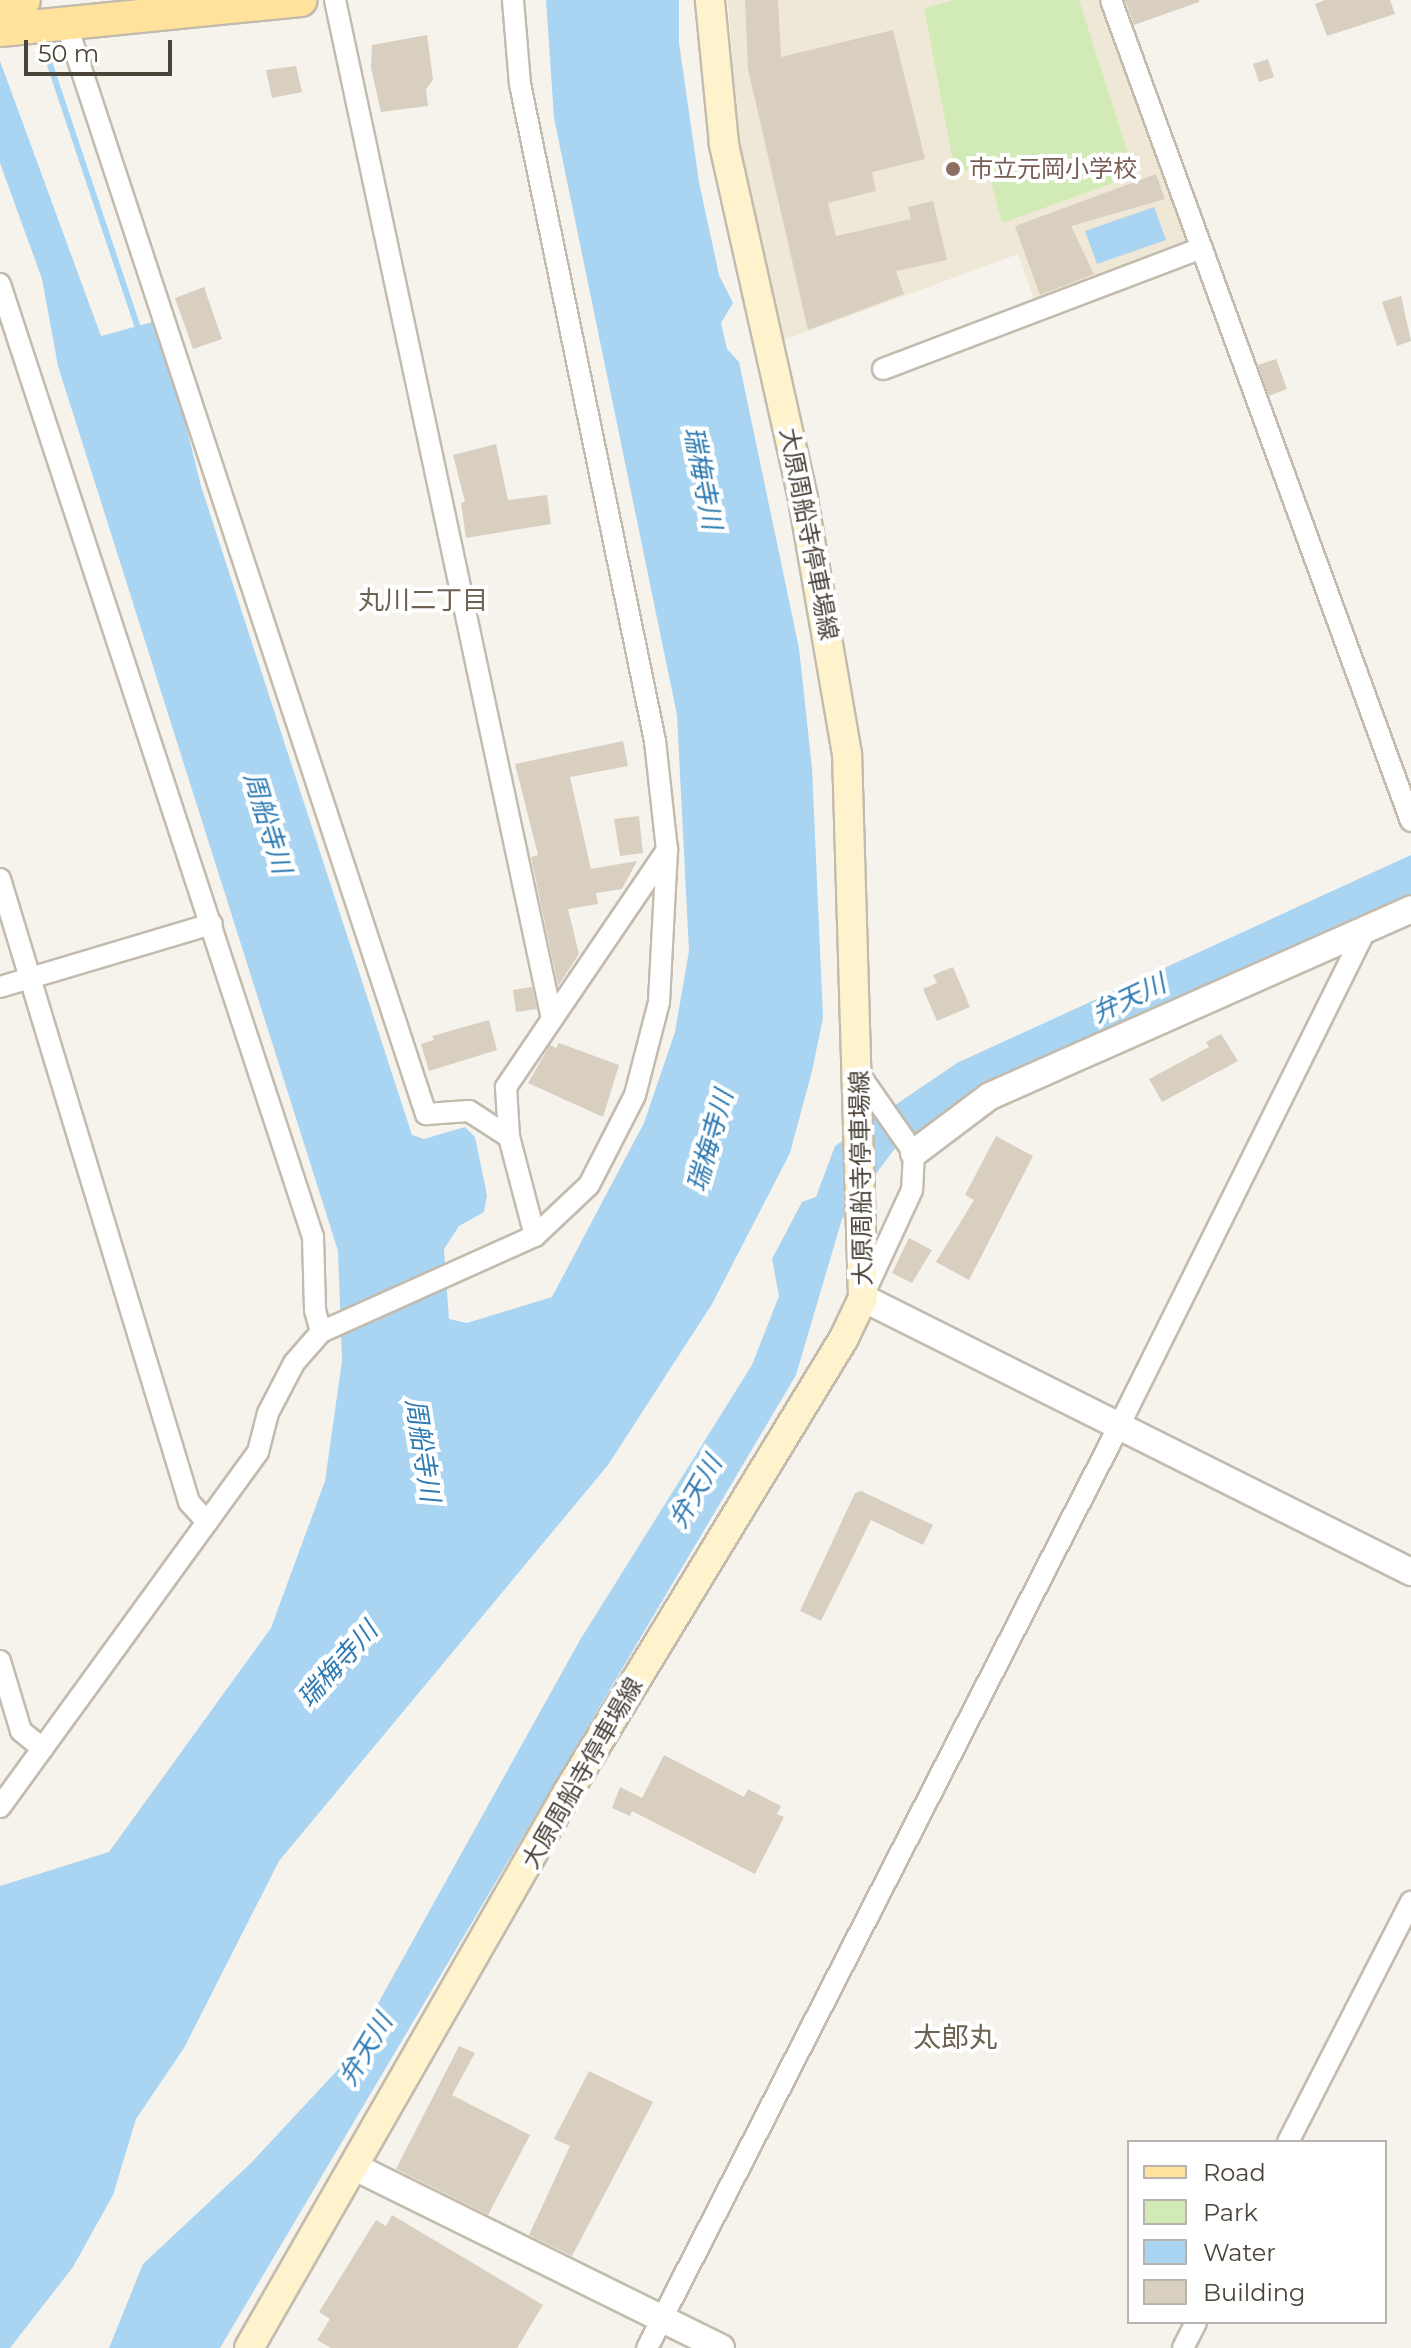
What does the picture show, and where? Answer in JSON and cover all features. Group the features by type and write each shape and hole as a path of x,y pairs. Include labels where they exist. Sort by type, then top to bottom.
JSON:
{"main road":[{"path":"0,3 24,0"},
{"path":"0,30 301,0"},
{"name":"大原周船寺停車場線","path":"249,2348 357,2168 569,1790 844,1338 863,1298 859,1074 847,754 803,498 724,144 710,0"}],"street":[{"path":"335,0 552,1019"},
{"path":"0,1807 258,1452 281,1388 321,1332 535,1236 589,1185 635,1095 659,1002 667,850 655,741 520,84 513,0"},
{"path":"1111,0 1411,821"},
{"path":"66,23 426,1114 469,1111 509,1137"},
{"path":"883,369 1202,248"},
{"path":"0,284 313,1237 321,1332"},
{"path":"535,1236 509,1137 506,1087 667,850"},
{"path":"0,879 189,1502 207,1522"},
{"path":"914,1153 990,1096 1411,909"},
{"path":"0,987 212,924"},
{"path":"647,2348 1120,1424 1366,929"},
{"path":"859,1074 883,1102 914,1153 912,1190 863,1298 1411,1572"},
{"path":"0,1661 21,1731 43,1749"},
{"path":"1289,2140 1411,1902"},
{"path":"357,2168 721,2348"},
{"path":"1183,2348 1195,2324"}],"shaded area":[{"name":"市立元岡小学校","path":"728,0 1101,0 1190,248 1036,305 1018,254 784,340 738,140"}],"green space":[{"path":"955,0 1079,0 1135,175 1002,223 987,166 955,172 924,8"}],"water":[{"path":"546,0 679,0 679,43 699,182 719,275 733,303 721,323 727,349 739,362 799,648 812,768 823,1018 812,1071 790,1153 712,1304 608,1465 279,1861 184,2048 136,2119 113,2195 73,2267 10,2348 0,2348 0,1886 109,1852 271,1628 325,1481 342,1361 338,1251 58,366 42,279 0,163 0,61 101,336 160,320 201,486 412,1135 424,1139 465,1127 475,1137 487,1195 484,1212 459,1226 444,1249 449,1319 467,1323 552,1297 644,1123 675,1032 689,951 677,715 554,118"},
{"path":"1154,207 1166,240 1097,264 1085,231"},
{"name":"弁天川","path":"1411,855 1411,894 978,1091 896,1147 842,1219 796,1375 220,2348 109,2348 143,2264 251,2163 346,2061 580,1640 752,1365 779,1296 772,1259 802,1202 816,1197 835,1146 957,1063"}],"building":[{"path":"745,0 778,0 781,57 893,30 925,159 872,172 876,191 828,203 836,236 911,219 908,207 933,201 947,260 896,271 904,294 808,330 748,69"},
{"path":"1125,0 1199,0 1199,2 1134,25"},
{"path":"1325,0 1390,0 1395,14 1327,36 1315,4"},
{"path":"427,35 433,80 426,89 428,106 381,112 371,68 372,45"},
{"path":"1268,59 1274,77 1259,82 1253,64"},
{"path":"296,66 302,92 272,98 266,70"},
{"path":"1156,174 1165,199 1071,226 1094,274 1040,295 1015,226"},
{"path":"204,287 222,339 193,349 175,298"},
{"path":"1401,296 1411,341 1397,346 1382,302"},
{"path":"1276,359 1287,389 1269,396 1258,365"},
{"path":"496,444 508,500 547,495 551,524 466,538 461,503 465,502 453,455"},
{"path":"623,741 628,766 570,777 591,869 637,861 622,889 596,893 598,904 568,909 579,954 558,986 531,857 538,855 515,764"},
{"path":"639,816 643,853 620,856 614,819"},
{"path":"953,967 970,1007 937,1021 923,989 937,983 933,975"},
{"path":"532,987 537,1009 516,1012 513,990"},
{"path":"489,1020 497,1050 429,1071 421,1044 434,1040 432,1036"},
{"path":"1221,1034 1238,1061 1162,1102 1149,1079 1209,1047 1206,1042"},
{"path":"559,1043 619,1065 603,1117 528,1083 550,1045 556,1048"},
{"path":"996,1136 1033,1156 969,1280 936,1262 974,1200 965,1195"},
{"path":"909,1238 932,1250 912,1283 892,1273"},
{"path":"861,1491 933,1525 923,1545 871,1520 821,1621 800,1611 855,1493"},
{"path":"664,1755 744,1797 748,1789 781,1806 777,1814 784,1817 755,1874 632,1811 630,1816 612,1808 620,1787 642,1798"},
{"path":"459,2046 475,2053 452,2095 530,2135 488,2215 396,2169"},
{"path":"589,2071 653,2102 572,2256 529,2235 570,2146 554,2139"},
{"path":"392,2215 543,2305 517,2348 331,2348 317,2340 330,2319 319,2312 376,2220 386,2226"}],"waterway":[{"path":"41,38 140,334"}],"place":[{"name":"市立元岡小学校","path":"953,169"}],"district":[{"name":"丸川二丁目","path":"423,601"},
{"name":"太郎丸","path":"955,2037"}],"water label":[{"name":"瑞梅寺川","path":"702,478"},
{"name":"周船寺川","path":"267,823"},
{"name":"瑞梅寺川","path":"711,1141"},
{"name":"周船寺川","path":"422,1450"},
{"name":"瑞梅寺川","path":"338,1665"}]}
